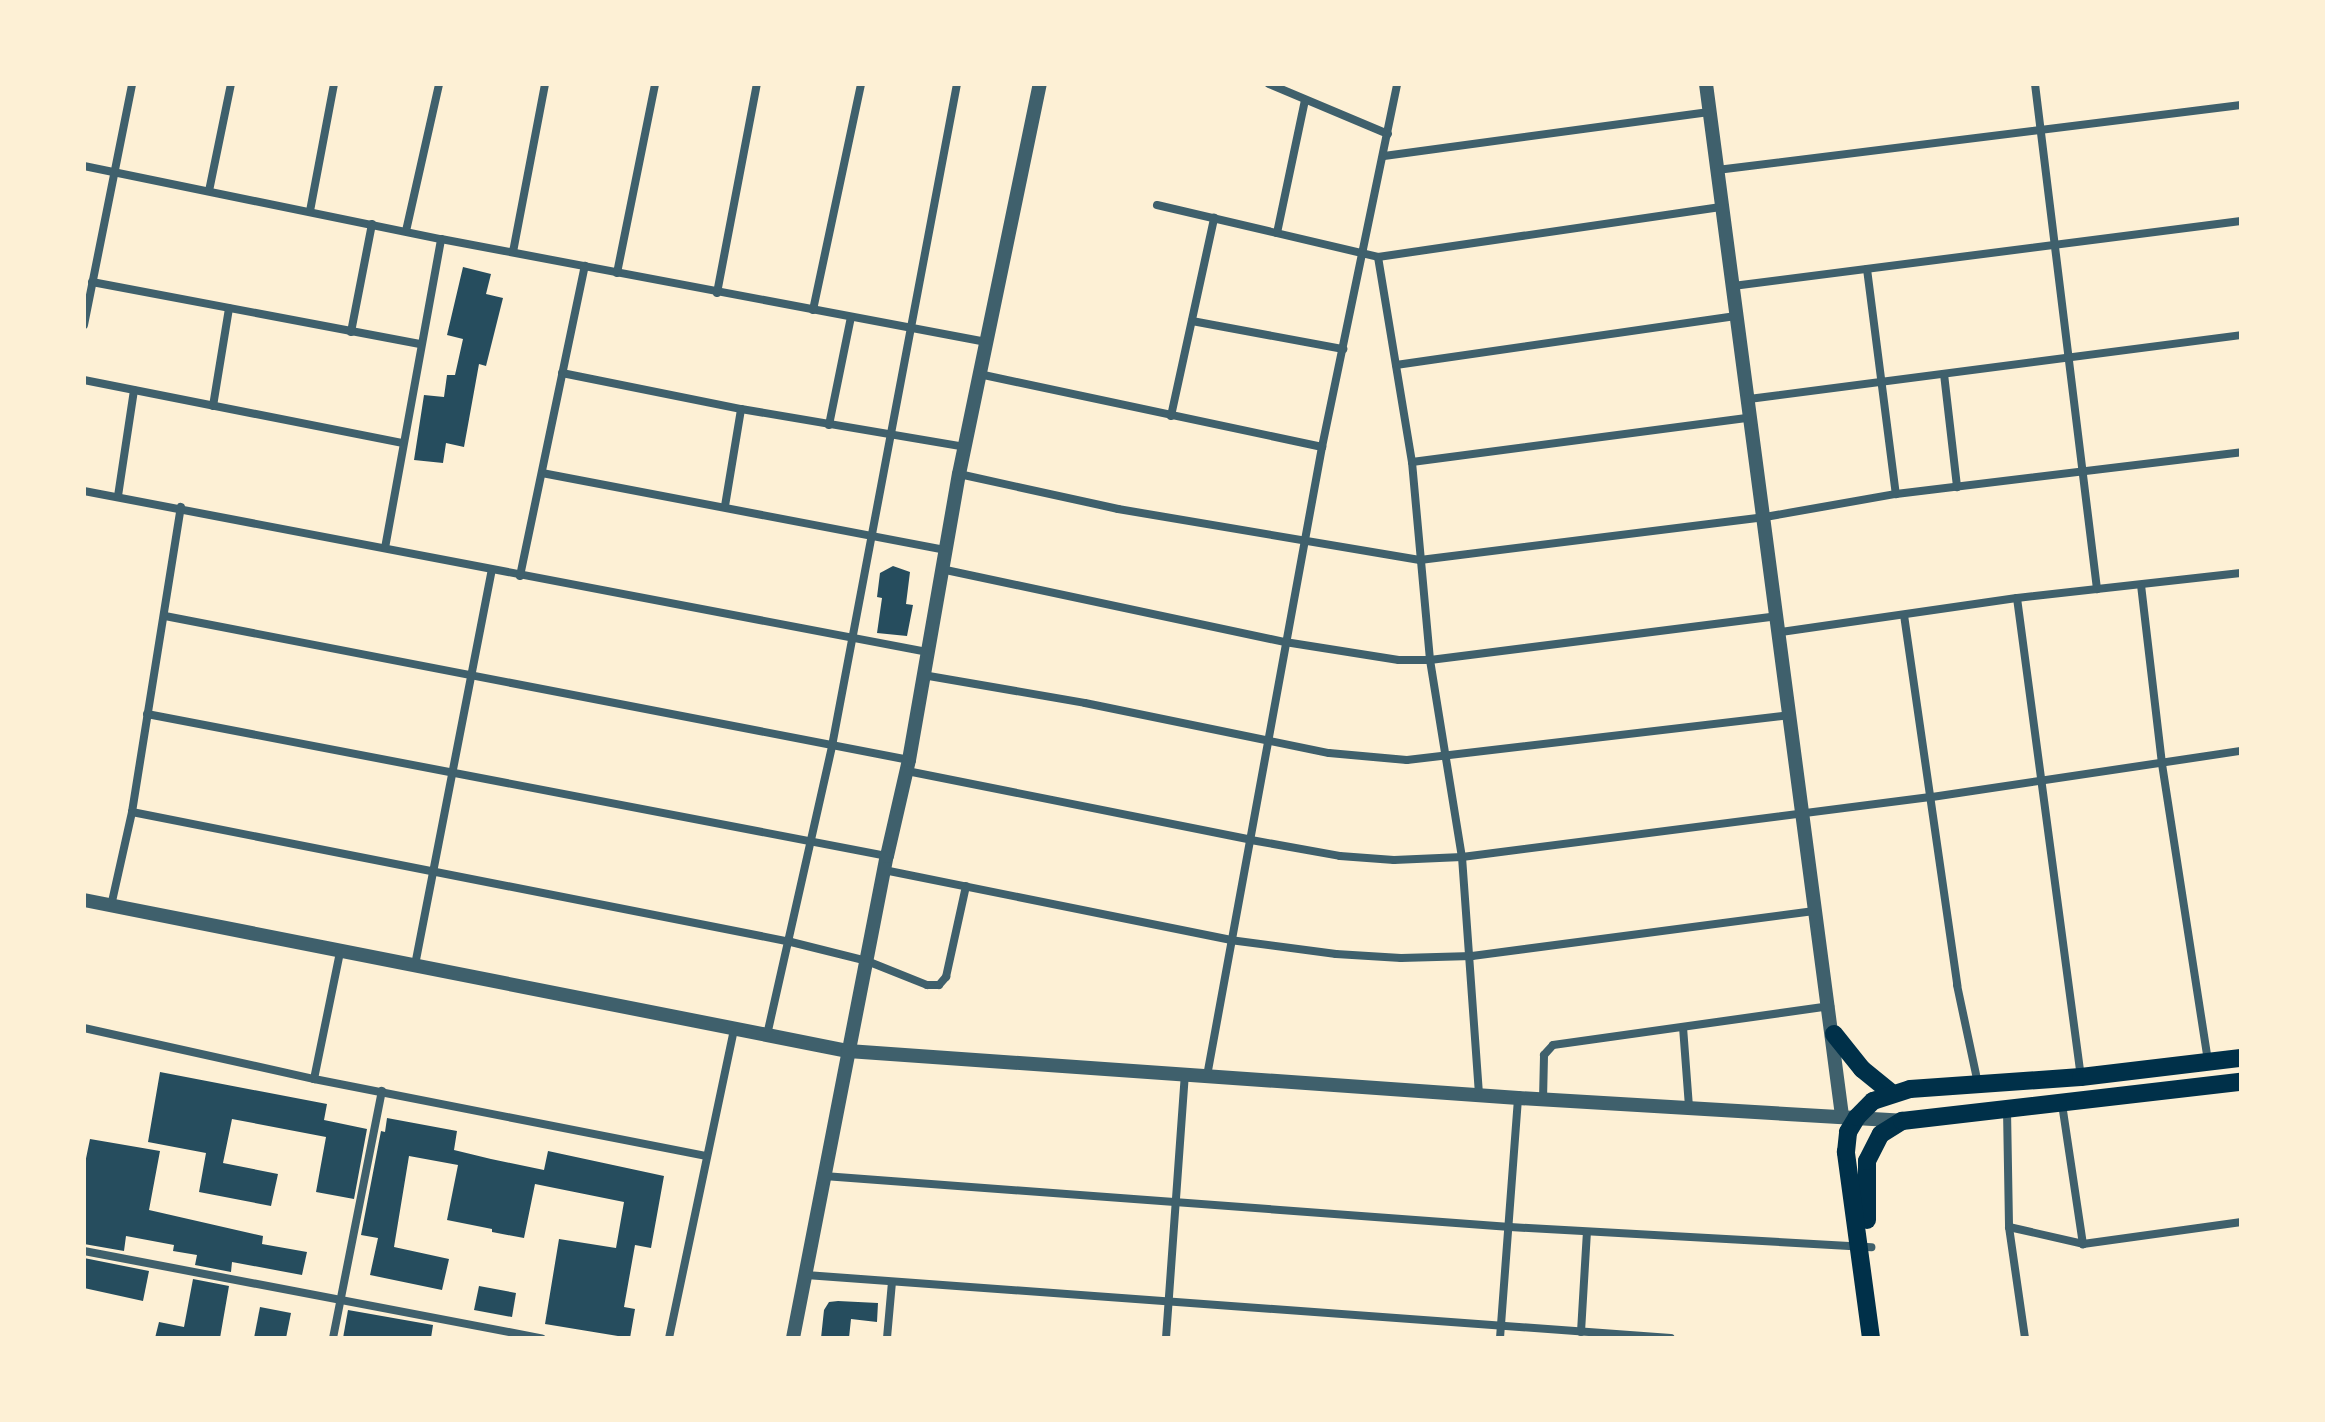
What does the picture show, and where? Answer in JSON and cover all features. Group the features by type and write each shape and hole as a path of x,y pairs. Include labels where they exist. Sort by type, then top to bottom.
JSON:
{"main road":[{"path":"1834,1034 1862,1069 1892,1093"},
{"path":"1883,1338 1846,1152 1850,1116 1892,1093 2081,1077 2241,1058"},
{"path":"2141,1070 2145,1094"},
{"path":"1871,1338 1865,1201 1867,1161 1881,1134 1902,1121 2241,1082"}],"street":[{"path":"84,325 132,84"},
{"path":"209,191 231,84"},
{"path":"310,211 334,84"},
{"path":"406,231 439,84"},
{"path":"513,252 545,84"},
{"path":"617,273 655,84"},
{"path":"717,293 757,84"},
{"path":"813,310 861,84"},
{"path":"767,1035 791,942 809,844 832,746 914,329 957,84"},
{"path":"793,1338 848,1051 908,766 959,474 1040,84"},
{"path":"1269,84 1388,134"},
{"path":"1207,1076 1322,447 1364,256 1397,84"},
{"path":"1706,84 1830,1006 1850,1116"},
{"path":"2035,84 2097,589"},
{"path":"1277,233 1305,100"},
{"path":"1717,170 2241,105"},
{"path":"1384,156 1709,112"},
{"path":"84,166 717,293 986,342"},
{"path":"1157,205 1378,257 1722,207"},
{"path":"1171,416 1214,218"},
{"path":"1733,286 2241,221"},
{"path":"351,332 372,224"},
{"path":"385,548 441,239"},
{"path":"1378,257 1412,462 1430,660 1462,857 1472,956 1479,1094"},
{"path":"520,576 585,266"},
{"path":"1867,269 1896,494"},
{"path":"92,282 421,344"},
{"path":"213,406 229,308"},
{"path":"1396,365 1737,316"},
{"path":"829,425 851,317"},
{"path":"1192,321 1343,349"},
{"path":"1749,399 2241,335"},
{"path":"562,373 891,437 965,447"},
{"path":"979,374 1322,447"},
{"path":"1944,374 1957,487"},
{"path":"84,380 402,443"},
{"path":"118,496 134,390"},
{"path":"725,506 741,409"},
{"path":"1412,462 1752,417"},
{"path":"959,474 1118,509 1420,560 1765,517 1896,494 2241,452"},
{"path":"542,473 945,550"},
{"path":"84,491 181,507 520,576 927,652"},
{"path":"110,906 132,812 181,507"},
{"path":"941,569 1369,657 1430,660 1779,615"},
{"path":"415,965 492,570"},
{"path":"1781,632 2017,598 2241,573"},
{"path":"2141,585 2162,764 2208,1062"},
{"path":"2017,598 2081,1077"},
{"path":"1904,615 1957,985 1978,1085"},
{"path":"165,616 832,746 908,766 1251,840 1340,856 1394,860 1462,857 1932,797 2241,751"},
{"path":"923,675 1368,757 1445,758 1790,715"},
{"path":"147,714 809,844 966,886 1230,940 1336,954 1472,956 1817,911"},
{"path":"132,812 791,942 867,961 927,985 939,985 946,977 966,886"},
{"path":"84,900 848,1051 1543,1100 1902,1121"},
{"path":"314,1079 340,952"},
{"path":"1543,1100 1544,1055 1553,1045 1830,1006"},
{"path":"1683,1027 1689,1107"},
{"path":"84,1028 314,1079 705,1156"},
{"path":"669,1338 734,1029"},
{"path":"1166,1338 1185,1074"},
{"path":"333,1338 382,1091"},
{"path":"1500,1338 1518,1098"},
{"path":"2062,1103 2083,1244"},
{"path":"2007,1109 2009,1227 2025,1338"},
{"path":"824,1176 1510,1227 1866,1247"},
{"path":"2009,1227 2083,1244 2241,1222"},
{"path":"1581,1332 1587,1232"},
{"path":"84,1251 542,1338"},
{"path":"806,1275 1671,1338"},
{"path":"887,1338 892,1282"}],"building":[{"path":"463,267 491,274 486,294 503,298 486,366 479,364 464,447 446,443 443,463 414,460 424,395 444,397 447,375 455,375 463,339 447,335"},
{"path":"893,566 910,572 906,604 913,605 907,636 877,633 882,598 877,597 880,573"},
{"path":"160,1072 327,1104 324,1120 367,1129 354,1199 316,1192 326,1137 232,1119 223,1163 278,1174 271,1206 199,1192 206,1153 148,1142"},
{"path":"387,1118 457,1131 454,1150 491,1159 544,1170 548,1151 664,1176 651,1248 635,1245 624,1307 635,1309 630,1338 545,1324 559,1239 616,1248 624,1202 535,1184 524,1238 492,1232 492,1229 447,1220 458,1165 409,1156 394,1247 449,1259 442,1290 370,1275 378,1238 361,1235 381,1131 385,1132"},
{"path":"90,1139 160,1151 149,1210 263,1236 262,1244 307,1252 302,1275 232,1262 231,1272 195,1265 197,1255 173,1251 174,1245 126,1236 124,1251 84,1244 84,1168"},
{"path":"84,1258 149,1271 143,1301 84,1288"},
{"path":"193,1279 229,1286 220,1338 155,1338 159,1322 184,1327"},
{"path":"479,1286 516,1293 512,1317 474,1310"},
{"path":"829,1302 878,1303 877,1322 851,1319 849,1338 821,1338 824,1310"},
{"path":"260,1307 291,1313 286,1338 254,1338"},
{"path":"348,1310 433,1325 431,1338 343,1338"}]}
